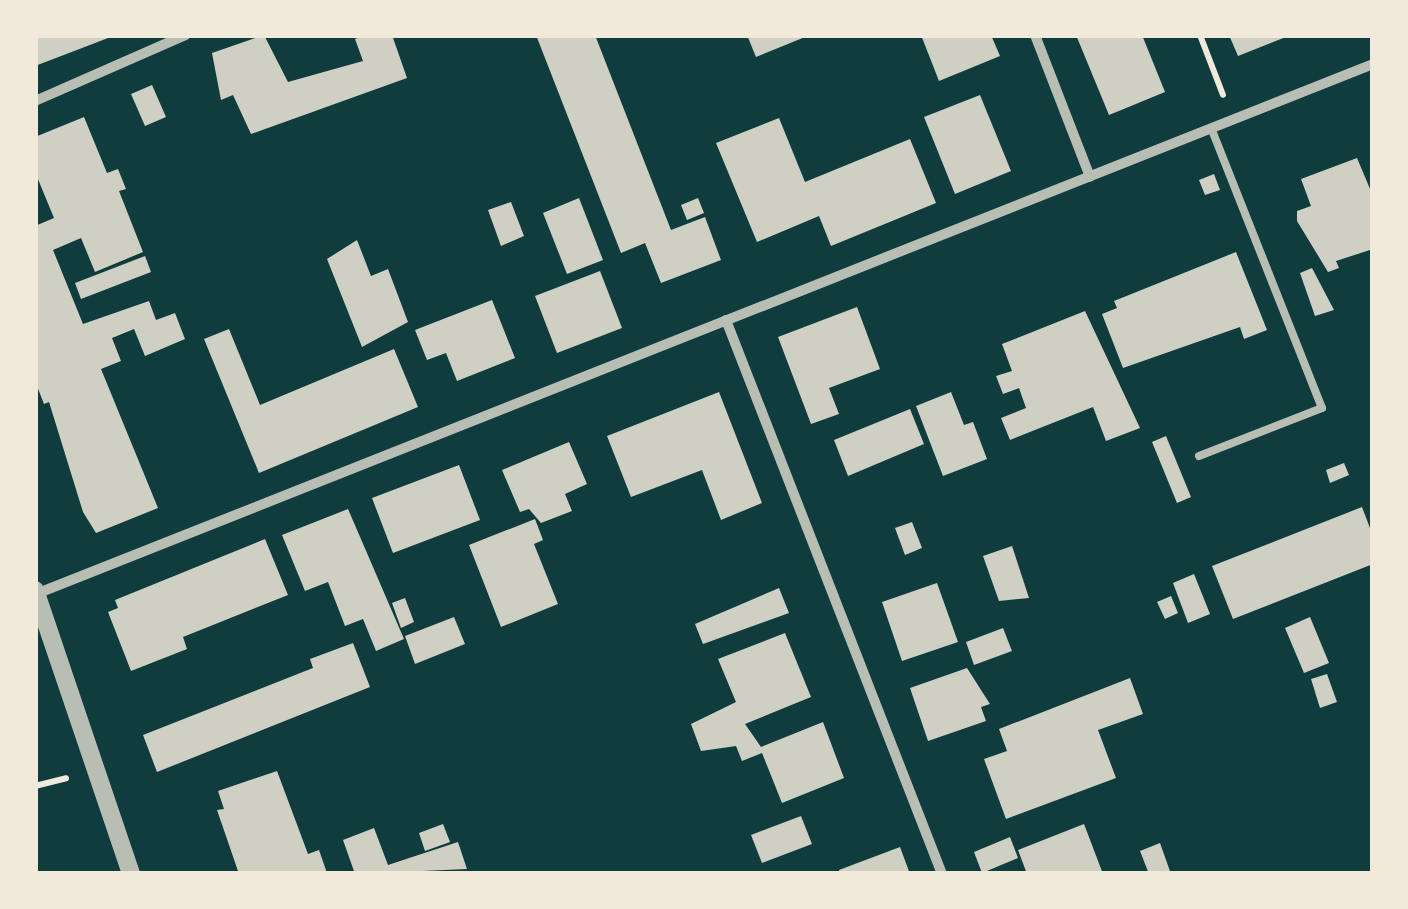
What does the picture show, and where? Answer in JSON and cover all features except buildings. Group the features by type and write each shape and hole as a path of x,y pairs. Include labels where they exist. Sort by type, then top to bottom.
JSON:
{"street":[{"path":"35,101 185,35"},
{"path":"1035,35 1090,177"},
{"path":"131,874 36,592 1373,64"},
{"path":"726,320 942,874"}],"lane":[{"path":"1199,456 1322,408 1212,128"}],"path":[{"path":"1200,35 1232,120"}]}
